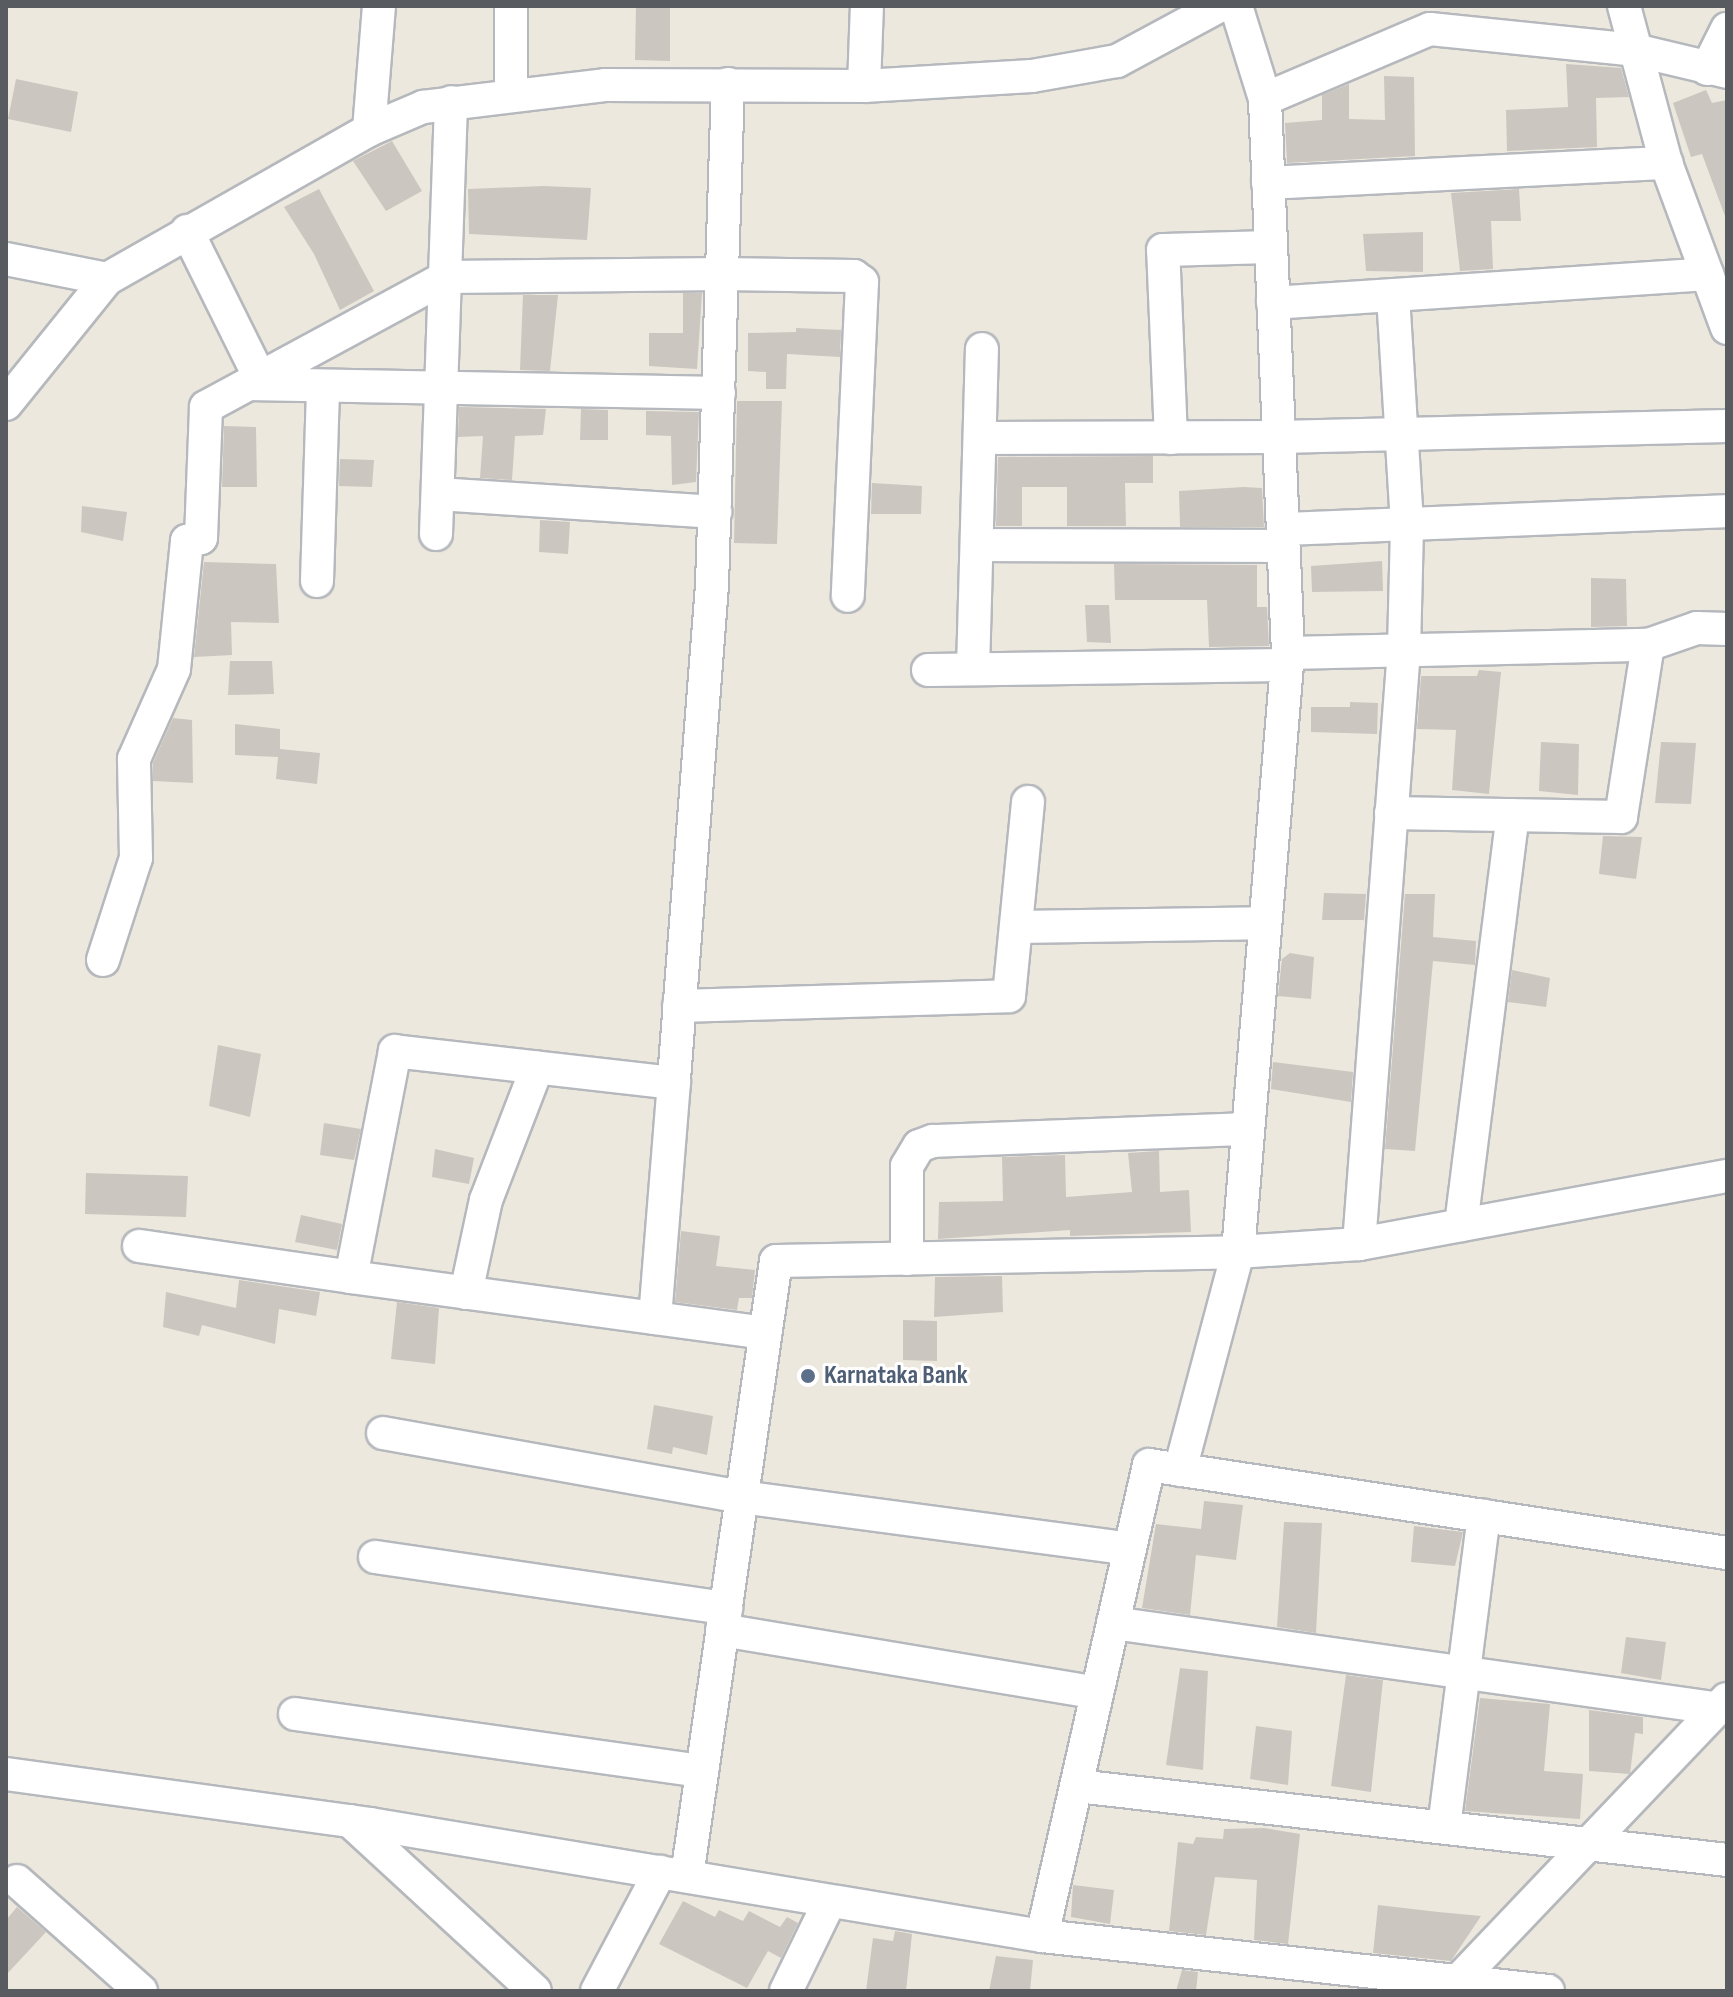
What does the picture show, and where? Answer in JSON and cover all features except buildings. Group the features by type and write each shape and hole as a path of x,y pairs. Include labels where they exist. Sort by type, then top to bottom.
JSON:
{"street":[{"path":"369,130 379,6"},
{"path":"511,6 511,95"},
{"path":"864,86 867,6"},
{"path":"7,402 114,274 178,235 369,130 451,102 605,85 864,86 1004,79 1117,61 1219,6"},
{"path":"1180,1470 1238,1252 1262,923 1287,659 1265,99 1236,6"},
{"path":"1624,6 1666,163 1727,328"},
{"path":"1265,99 1430,29 1635,50 1717,70 1727,29"},
{"path":"655,1318 715,512 728,84"},
{"path":"436,534 451,102"},
{"path":"1268,183 1666,163"},
{"path":"178,235 256,381"},
{"path":"1171,438 1163,250 1271,247"},
{"path":"6,259 114,274"},
{"path":"103,960 136,858 134,759 174,669 187,541 201,538 202,416 215,401 446,277 722,274 854,276 862,282 848,596"},
{"path":"1273,303 1707,274"},
{"path":"1359,1244 1404,650 1407,524 1393,295"},
{"path":"973,669 982,349"},
{"path":"256,381 323,386 719,393"},
{"path":"317,581 323,386"},
{"path":"980,438 1279,437 1727,426"},
{"path":"438,494 715,512"},
{"path":"978,545 1283,538 1407,524 1727,511"},
{"path":"928,670 1287,659 1404,650 1648,645 1697,628 1727,629"},
{"path":"1391,813 1621,817 1648,645"},
{"path":"679,1006 1009,996 1028,802"},
{"path":"1461,1225 1513,815"},
{"path":"1016,927 1262,923"},
{"path":"351,1277 395,1051 674,1083"},
{"path":"466,1293 486,1200 537,1068"},
{"path":"907,1259 907,1166 919,1146 933,1141 1246,1129"},
{"path":"597,1991 673,1874 702,1771 776,1261 1238,1252 1359,1244 1727,1176"},
{"path":"139,1246 765,1333"},
{"path":"383,1433 741,1497 1130,1549"},
{"path":"1042,1936 1149,1465 1727,1553"},
{"path":"1444,1827 1484,1516"},
{"path":"375,1557 724,1619 1097,1693"},
{"path":"1113,1623 1466,1673 1721,1703"},
{"path":"1459,1980 1584,1843 1721,1703"},
{"path":"295,1714 702,1771"},
{"path":"6,1774 350,1821 1042,1936 1407,1983 1459,1980 1548,1991"},
{"path":"1077,1786 1727,1860"},
{"path":"350,1821 535,1991"},
{"path":"17,1881 141,1991"},
{"path":"786,1991 829,1903"}],"place":[{"name":"Karnataka Bank","path":"808,1376"}]}
